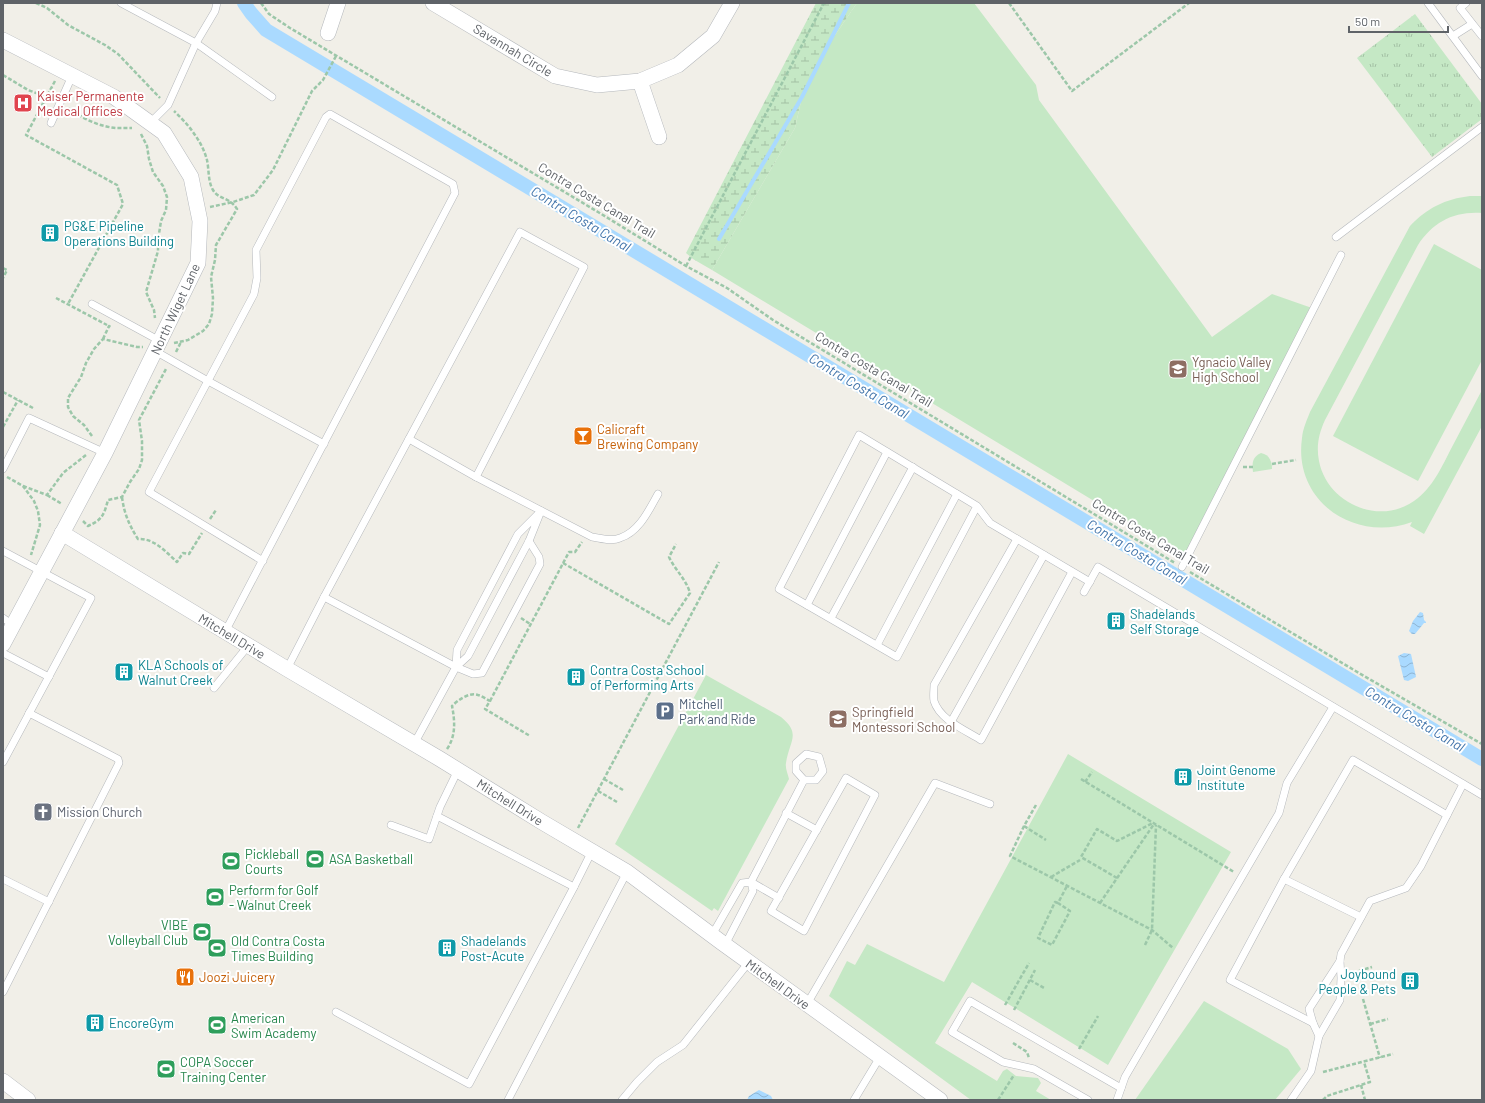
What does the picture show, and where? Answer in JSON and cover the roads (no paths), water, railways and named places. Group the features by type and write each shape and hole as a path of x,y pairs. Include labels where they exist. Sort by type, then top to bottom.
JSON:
{"street":[{"path":"328,34 338,3"},
{"name":"Savannah Circle","path":"433,3 555,76 597,85 640,81 678,65 713,36 732,3"},
{"name":"North Wiget Lane","path":"3,40 114,98 164,133 191,177 200,221 198,263 153,344 105,453 62,533 37,569 8,621 3,644"},
{"path":"640,81 659,137"},
{"name":"Mitchell Drive","path":"62,533 248,646 440,759 627,872 748,962 940,1100"},
{"path":"3,1081 28,1100"}],"lane":[{"path":"121,3 196,43 272,97"},
{"path":"150,123 168,105 196,43 215,11 217,3"},
{"path":"1428,3 1482,76"},
{"path":"1466,3 1460,8 1482,36"},
{"path":"1453,36 1472,24"},
{"path":"51,123 60,102 67,73"},
{"path":"225,632 263,561 455,193 453,184 330,114 326,117 256,250 257,278 254,294 149,492 263,561"},
{"path":"1336,237 1482,127"},
{"path":"287,669 324,596 520,232 584,267 476,477"},
{"path":"1182,567 1341,255"},
{"path":"92,304 153,344 171,360 208,382 324,444"},
{"path":"3,468 29,418 105,453"},
{"path":"977,506 897,657 779,589 859,435 977,506 990,523 1090,582"},
{"path":"409,439 476,477 541,511 588,534 607,540 620,538 633,530 643,520 658,494"},
{"path":"807,605 887,452"},
{"path":"831,618 913,467"},
{"path":"877,645 956,494"},
{"path":"414,744 456,667 468,656 529,542 541,511"},
{"path":"456,667 457,650 518,534 541,511"},
{"path":"1017,539 934,685 934,700 940,712 951,722 981,740 1072,572"},
{"path":"324,596 456,667 473,674 482,673 540,564 539,557 529,542"},
{"path":"3,551 91,598 3,762"},
{"path":"951,722 1044,555"},
{"path":"1084,592 1098,567 1482,795"},
{"path":"214,688 248,646"},
{"path":"3,653 49,677"},
{"path":"1117,1100 1125,1078 1279,812 1287,783 1333,707"},
{"path":"3,992 119,763 118,759 29,714"},
{"path":"1312,1023 1230,980 1284,879 1353,760 1447,815"},
{"path":"391,825 429,839 440,807 458,770"},
{"path":"846,778 875,795 804,931 771,910 779,898 846,778"},
{"path":"725,945 753,891 751,882 804,780"},
{"path":"806,1004 935,783 990,804"},
{"path":"1291,1100 1311,1071 1319,1036 1340,1000 1341,954 1361,917 1370,901 1406,888 1421,866 1463,784"},
{"path":"786,813 818,830"},
{"path":"437,816 574,887"},
{"path":"336,1012 469,1084 592,851"},
{"path":"508,1100 627,872"},
{"path":"3,879 49,902"},
{"path":"1284,879 1361,917"},
{"path":"712,935 742,883 751,882 779,898"},
{"path":"1319,1036 1312,1023 1309,1009 1322,986 1340,961"},
{"path":"622,1100 657,1062 683,1045 748,962"},
{"path":"1088,1100 1034,1069 1003,1062 952,1032 970,1001 1121,1088"},
{"path":"854,1100 880,1057"}],"water":[{"path":"1420,612 1423,613 1426,623 1424,623 1415,634 1412,634 1409,631 1413,621"},
{"path":"1404,653 1411,654 1416,677 1408,681 1404,680 1398,656"},
{"path":"759,1090 771,1096 773,1100 747,1100 749,1096"}],"waterway":[{"name":"Contra Costa Canal","path":"244,3 266,30 1482,759"},
{"path":"719,239 802,97 849,3"}],"place":[{"name":"Kaiser Permanente Medical Offices","path":"23,103"},
{"name":"PG&E Pipeline Operations Building","path":"50,233"},
{"name":"Ygnacio Valley High School","path":"1178,369"},
{"name":"Calicraft Brewing Company","path":"583,436"},
{"name":"Shadelands Self Storage","path":"1116,621"},
{"name":"KLA Schools of Walnut Creek","path":"124,672"},
{"name":"Contra Costa School of Performing Arts","path":"576,677"},
{"name":"Mitchell Park and Ride","path":"665,711"},
{"name":"Springfield Montessori School","path":"838,719"},
{"name":"Joint Genome Institute","path":"1183,777"},
{"name":"Mission Church","path":"43,812"},
{"name":"ASA Basketball","path":"315,859"},
{"name":"Pickleball Courts","path":"231,861"},
{"name":"Perform for Golf - Walnut Creek","path":"215,897"},
{"name":"VIBE Volleyball Club","path":"202,932"},
{"name":"Old Contra Costa Times Building","path":"217,948"},
{"name":"Shadelands Post-Acute","path":"447,948"},
{"name":"Joozi Juicery","path":"185,977"},
{"name":"Joybound People & Pets","path":"1410,981"},
{"name":"EncoreGym","path":"95,1023"},
{"name":"American Swim Academy","path":"217,1025"},
{"name":"COPA Soccer Training Center","path":"166,1069"}]}
